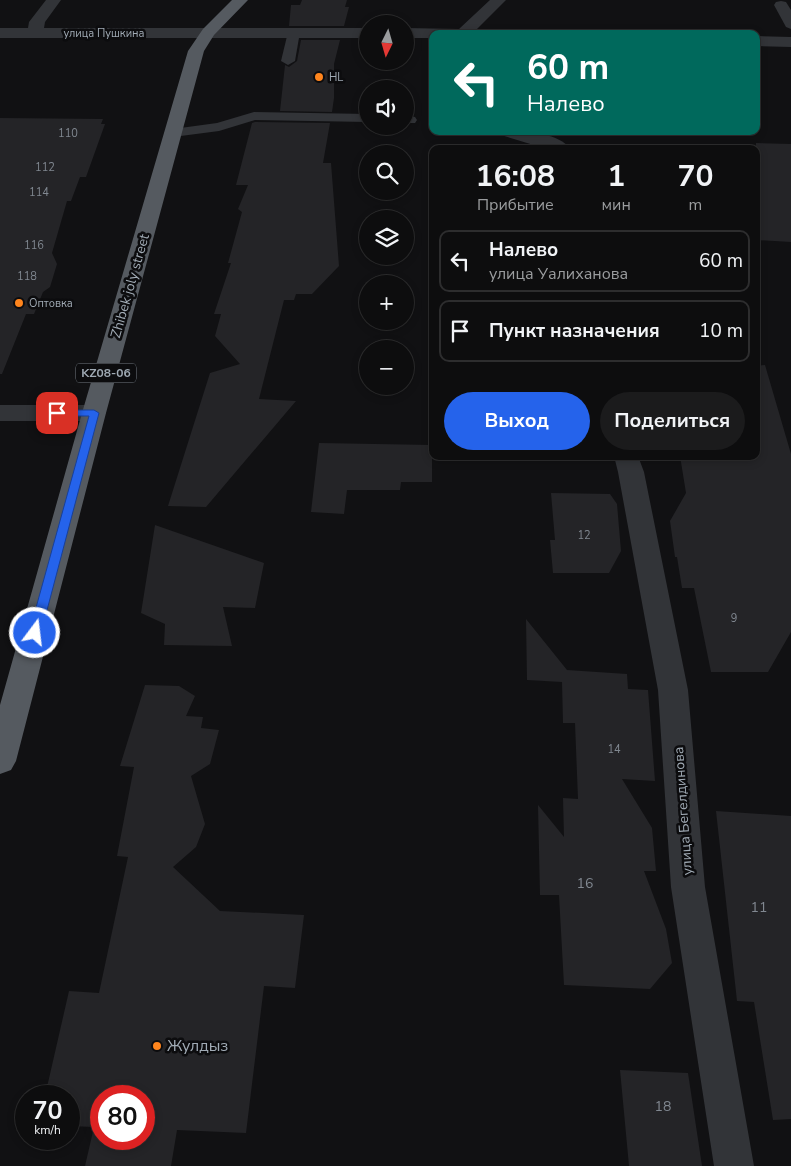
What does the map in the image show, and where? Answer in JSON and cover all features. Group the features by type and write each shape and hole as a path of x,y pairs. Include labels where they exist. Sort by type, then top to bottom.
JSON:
{"highway":[{"name":"Zhibek joly street","path":"0,761 94,413 196,51 208,32 241,0"}],"street":[{"path":"35,33 37,22 54,0"},
{"path":"468,30 499,0"},
{"path":"781,5 791,24"},
{"name":"улица Пушкина","path":"0,33 359,33"},
{"path":"414,33 429,33"},
{"path":"760,40 791,42"},
{"path":"522,135 553,145"},
{"path":"0,413 94,413"},
{"name":"улица Бегелдинова","path":"627,460 673,690 688,887 734,1166"}],"lane":[{"path":"288,61 294,32"},
{"path":"173,133 219,127 254,116 359,118"}],"building":[{"path":"302,0 347,0 345,7 349,7 344,26 289,26 291,5 300,5"},
{"path":"301,40 340,40 334,64 332,112 280,111 285,65 289,67 297,61"},
{"path":"0,118 103,119 101,124 105,124 86,177 80,177 71,201 67,201 52,253 57,264 50,287 43,292 34,314 26,314 2,374 0,374"},
{"path":"252,123 330,123 323,163 331,163 339,266 312,294 296,294 294,300 284,300 259,399 296,401 206,507 168,506 210,373 240,364 215,336 221,314 214,314 231,263 228,263 242,212 238,209 248,185 236,185"},
{"path":"756,143 791,144 791,242 760,240 760,145 756,145"},
{"path":"765,365 791,454 791,632 768,672 711,672 694,588 682,588 670,521 686,493 681,460 760,460 760,366"},
{"path":"319,443 429,445 429,460 432,460 432,482 401,482 400,490 347,490 344,514 311,512"},
{"path":"551,493 610,494 617,504 621,551 609,573 553,573 550,540 555,540"},
{"path":"155,525 264,563 255,608 223,607 232,646 164,645 165,624 141,613"},
{"path":"526,619 567,670 627,674 628,689 648,690 655,781 622,779 652,828 656,871 644,871 666,929 672,963 650,989 564,985 559,895 540,895 538,805 564,837 563,798 578,799 575,723 563,723 562,682 527,680"},
{"path":"145,685 179,686 195,696 186,716 203,717 201,728 219,730 210,764 191,776 205,824 196,847 173,867 220,911 304,915 295,988 264,986 246,1133 177,1130 171,1166 85,1166 90,1144 90,1150 155,1150 155,1085 90,1085 90,1127 80,1126 80,1085 48,1085 69,991 99,993 128,857 117,856 134,767 120,766"},
{"path":"716,811 791,816 791,1119 773,1120 754,1002 737,1001"},
{"path":"620,1070 688,1073 702,1166 629,1166"}],"place":[{"name":"HL","path":"319,77"},
{"name":"Оптовка","path":"19,303"},
{"name":"Жулдыз","path":"157,1046"}],"route":[{"path":"35,633 94,413 57,413"}]}
